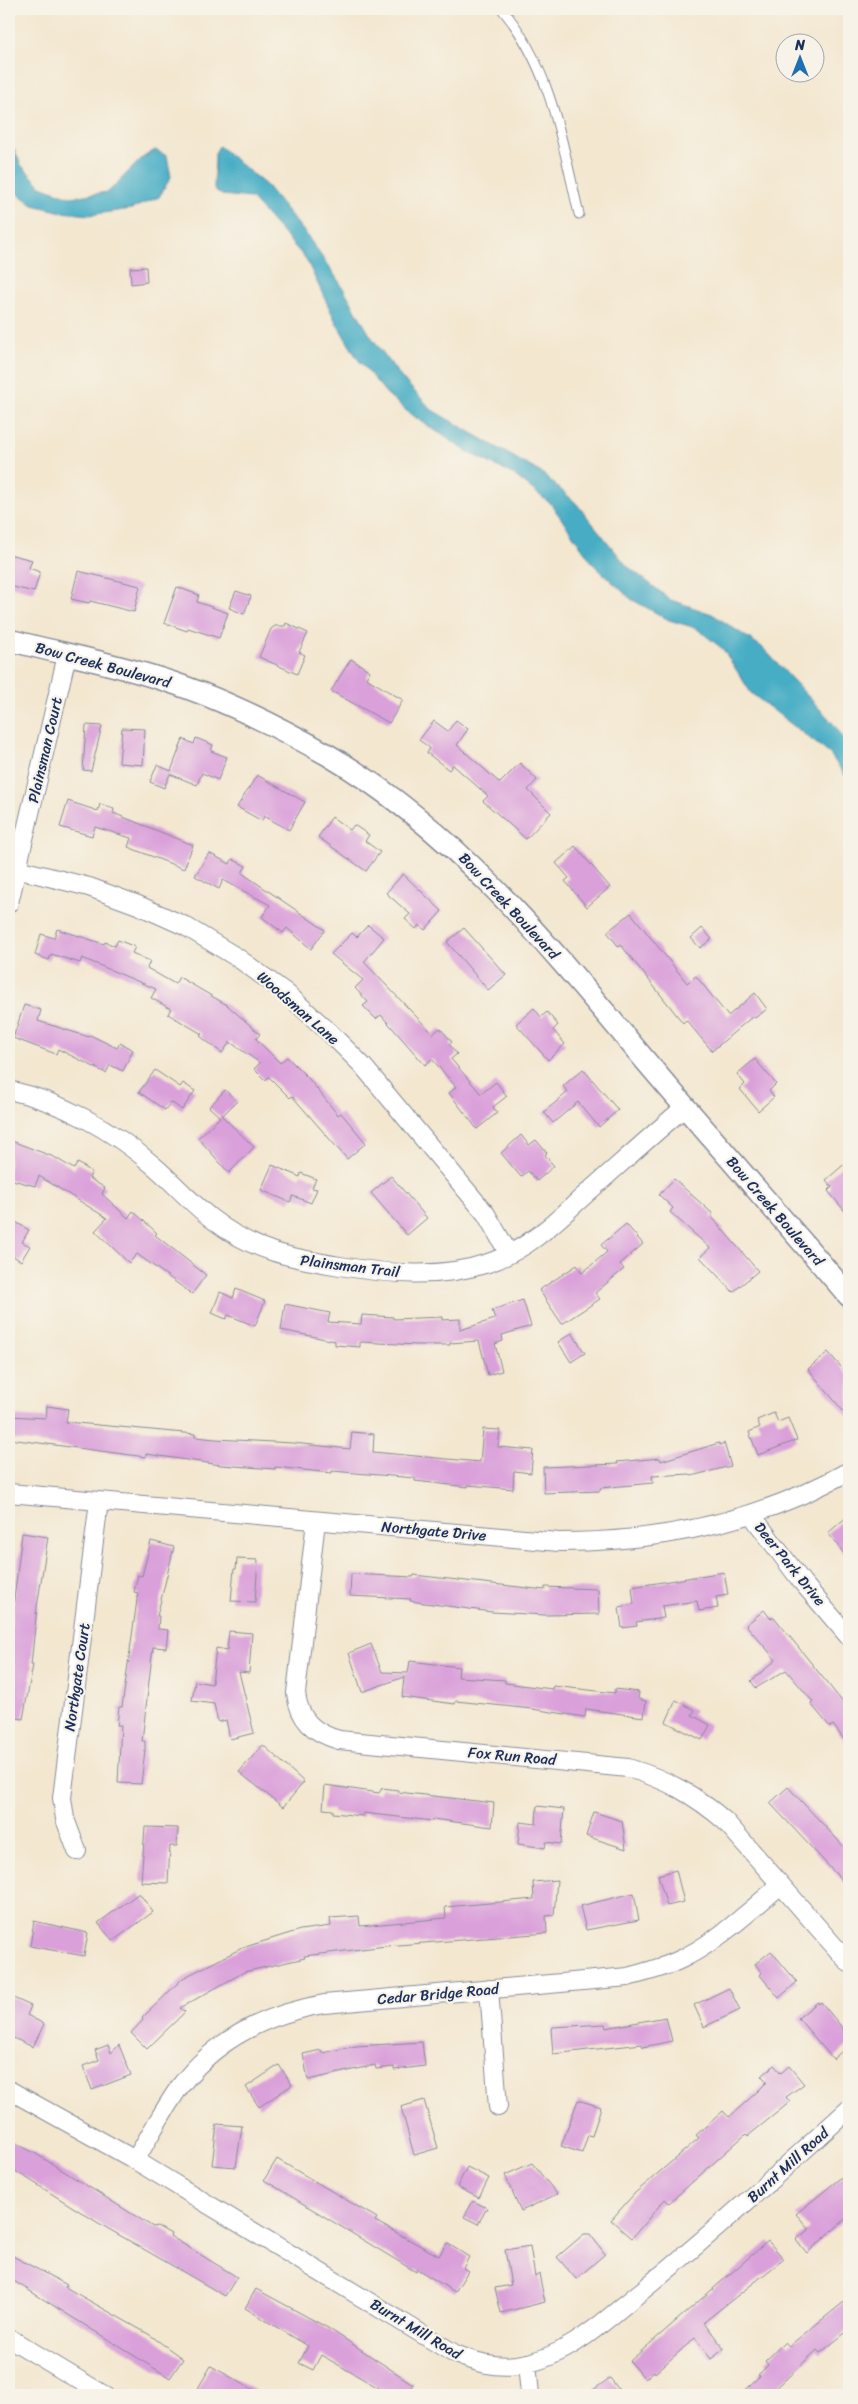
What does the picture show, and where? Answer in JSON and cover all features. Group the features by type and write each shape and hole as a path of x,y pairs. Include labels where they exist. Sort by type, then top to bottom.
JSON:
{"street":[{"name":"Bow Creek Boulevard","path":"9,640 149,675 211,698 272,725 329,756 379,787 426,823 478,870 592,997 849,1296"},
{"name":"Plainsman Court","path":"9,903 13,868 67,654"},
{"name":"Woodsman Lane","path":"13,868 89,887 138,904 177,922 238,958 285,992 363,1066 486,1214 510,1254"},
{"name":"Plainsman Trail","path":"9,1090 54,1104 95,1123 133,1148 212,1219 238,1237 282,1256 358,1269 433,1274 462,1271 490,1263 535,1239 685,1106"},
{"name":"Northgate Drive","path":"9,1492 559,1542 608,1542 657,1537 705,1528 798,1497 849,1471"},
{"name":"Northgate Court","path":"77,1851 65,1819 62,1798 99,1501"},
{"name":"Deer Park Drive","path":"751,1514 802,1582 849,1636"},
{"name":"Fox Run Road","path":"316,1521 296,1693 297,1705 303,1718 313,1729 325,1736 339,1740 628,1768 656,1776 683,1789 703,1802 725,1822 849,1963"},
{"name":"Cedar Bridge Road","path":"135,2160 181,2085 205,2058 234,2036 266,2019 294,2009 324,2004 628,1977 658,1969 688,1956 715,1939 780,1885"},
{"path":"489,1989 498,2107"},
{"name":"Burnt Mill Road","path":"9,2090 135,2160 455,2354 474,2362 491,2365 527,2363 555,2354 588,2334 698,2245 849,2109"},
{"path":"9,2338 104,2395"},
{"path":"527,2363 530,2395"}],"lane":[{"path":"502,9 533,56 547,86 558,120 579,214"}],"water":[{"path":"9,138 21,165 41,186 70,197 108,192 142,158 155,150 167,156 171,177 159,197 131,209 89,215 62,212 33,205 9,187"},
{"path":"219,146 267,186 306,234 342,286 370,335 400,376 432,410 543,474 576,503 627,566 671,600 712,614 762,647 831,721 849,745 849,781 830,754 751,693 723,649 696,628 669,620 631,599 594,565 551,504 514,475 466,451 409,413 386,393 357,358 337,324 306,259 251,198 222,195 214,189 215,153"}],"building":[{"path":"146,267 147,282 131,284 130,268"},
{"path":"9,554 32,560 29,568 40,572 34,592 9,586"},
{"path":"78,571 140,586 134,612 90,601 89,603 71,599"},
{"path":"177,587 199,595 197,602 228,613 219,638 188,628 187,631 164,623"},
{"path":"236,591 251,596 244,614 229,608"},
{"path":"286,623 308,633 299,652 305,655 297,674 259,657 271,629 275,626 285,626"},
{"path":"351,659 370,671 366,678 403,700 389,723 331,691"},
{"path":"456,720 468,729 457,745 500,783 520,763 537,780 528,790 551,813 526,839 483,801 488,796 453,765 449,770 427,753 430,748 419,740 434,721 448,731"},
{"path":"86,725 102,726 91,771 83,770"},
{"path":"122,728 145,729 143,765 119,763"},
{"path":"196,738 213,745 211,751 227,757 218,780 202,773 197,785 170,774 164,788 150,782 157,765 171,771 183,739 194,744"},
{"path":"257,775 305,802 289,830 264,816 262,821 237,807"},
{"path":"68,801 98,811 100,804 114,809 113,813 193,845 184,869 128,847 131,838 95,827 92,836 60,827"},
{"path":"332,817 350,830 354,825 369,835 365,841 380,852 366,871 318,837"},
{"path":"575,846 610,887 587,907 565,881 569,878 556,863"},
{"path":"209,853 230,864 232,859 246,866 242,873 325,930 311,949 287,928 283,933 262,917 270,905 223,880 219,889 195,876"},
{"path":"403,874 442,911 425,930 419,925 416,929 405,919 410,914 386,893"},
{"path":"631,913 687,983 696,976 728,1016 755,993 767,1009 755,1018 753,1016 712,1051 686,1020 683,1023 621,945 619,947 607,932"},
{"path":"368,925 384,938 364,962 433,1034 440,1028 452,1042 449,1044 457,1054 451,1059 481,1094 496,1082 507,1096 493,1107 497,1113 477,1129 449,1093 456,1087 432,1059 425,1065 381,1015 376,1019 363,1006 368,1002 355,988 363,980 331,954 352,933 357,937"},
{"path":"464,928 506,975 488,990 447,942"},
{"path":"702,928 712,939 700,948 691,938"},
{"path":"57,929 104,944 105,942 115,946 118,940 135,947 132,953 150,961 147,968 175,984 179,977 227,1005 260,1034 256,1039 280,1063 287,1057 309,1079 338,1115 341,1113 366,1143 347,1159 292,1096 290,1098 269,1077 265,1080 254,1069 260,1063 230,1042 222,1053 200,1036 202,1034 168,1014 171,1009 151,998 156,989 82,958 80,963 51,954 49,960 35,955 41,934 54,938"},
{"path":"24,1005 41,1010 38,1021 89,1037 90,1035 117,1048 120,1043 133,1050 123,1071 110,1065 106,1073 58,1049 56,1054 13,1038"},
{"path":"534,1008 541,1017 547,1012 558,1025 553,1030 565,1044 548,1060 516,1024"},
{"path":"755,1059 776,1084 769,1091 774,1097 758,1111 740,1089 745,1084 737,1074"},
{"path":"583,1069 618,1110 599,1127 578,1102 553,1123 544,1112 568,1092 563,1086"},
{"path":"155,1070 180,1087 183,1083 195,1091 182,1110 171,1102 165,1110 139,1092"},
{"path":"225,1090 237,1101 222,1116 254,1147 229,1173 198,1138 220,1117 209,1107"},
{"path":"521,1135 529,1145 536,1140 547,1153 545,1155 554,1166 537,1181 528,1171 521,1177 501,1153"},
{"path":"9,1140 54,1157 74,1169 78,1163 92,1172 89,1178 105,1188 102,1194 128,1218 133,1211 157,1233 155,1235 206,1275 192,1294 137,1254 129,1263 95,1231 107,1218 39,1176 35,1186 9,1179"},
{"path":"849,1160 849,1216 828,1191 832,1187 826,1180"},
{"path":"272,1165 300,1177 301,1173 316,1179 312,1188 317,1189 311,1203 293,1196 290,1202 261,1190"},
{"path":"391,1176 427,1218 407,1235 371,1193"},
{"path":"674,1179 713,1214 711,1216 758,1271 733,1292 700,1257 710,1248 670,1212 673,1208 659,1195"},
{"path":"9,1218 29,1230 22,1242 30,1246 21,1261 13,1256 9,1264"},
{"path":"626,1224 643,1244 620,1264 624,1269 595,1293 600,1299 562,1324 539,1290 577,1265 582,1273 607,1252 601,1245"},
{"path":"236,1289 265,1301 255,1326 228,1315 226,1319 212,1313 220,1292 233,1298"},
{"path":"523,1300 531,1326 502,1335 503,1341 495,1344 502,1371 488,1375 479,1341 450,1343 450,1345 360,1342 360,1347 335,1345 335,1341 281,1330 285,1304 330,1313 328,1322 361,1324 362,1315 393,1317 393,1319 442,1317 442,1320 460,1319 460,1330 495,1319 492,1310"},
{"path":"572,1333 585,1353 571,1362 558,1342"},
{"path":"828,1352 849,1376 849,1418 808,1369"},
{"path":"47,1406 68,1409 66,1422 195,1434 195,1437 215,1439 293,1443 350,1449 352,1432 374,1434 373,1452 480,1462 483,1429 500,1430 498,1447 533,1450 531,1473 514,1471 513,1489 468,1485 468,1487 415,1481 415,1478 332,1471 332,1473 275,1467 275,1469 221,1465 146,1454 146,1457 9,1439 9,1416 46,1418"},
{"path":"774,1413 778,1422 788,1418 797,1440 758,1455 749,1432 760,1427 757,1420"},
{"path":"719,1443 720,1445 724,1443 731,1466 691,1476 690,1474 652,1476 653,1483 600,1488 600,1491 544,1493 543,1467 618,1464 617,1462 660,1458 661,1461"},
{"path":"849,1515 849,1560 828,1533"},
{"path":"22,1533 48,1537 37,1607 31,1665 33,1665 23,1719 9,1717 9,1641"},
{"path":"151,1541 174,1547 157,1616 159,1616 158,1629 168,1630 166,1648 153,1647 142,1741 145,1741 145,1750 141,1784 118,1783 121,1725 117,1725 119,1707 122,1707 138,1593 134,1592 138,1575 142,1576"},
{"path":"237,1559 258,1560 255,1602 231,1601 234,1569 236,1569"},
{"path":"724,1572 728,1595 716,1597 718,1608 699,1611 697,1601 662,1606 664,1618 636,1622 637,1626 622,1628 619,1607 634,1604 632,1587"},
{"path":"351,1574 413,1577 414,1575 545,1590 545,1587 598,1589 599,1614 545,1615 492,1612 410,1601 411,1599 350,1596"},
{"path":"764,1610 770,1618 774,1617 849,1710 849,1746 833,1725 830,1727 811,1704 813,1702 786,1670 756,1688 751,1681 776,1660 746,1625"},
{"path":"229,1631 252,1633 249,1673 239,1672 254,1733 230,1739 226,1720 218,1722 214,1704 192,1701 195,1681 212,1684 216,1648 227,1650"},
{"path":"371,1644 382,1672 408,1673 410,1661 459,1667 458,1677 505,1680 505,1683 552,1689 553,1686 615,1693 615,1689 639,1692 638,1699 646,1701 644,1717 586,1709 585,1717 532,1709 456,1701 455,1704 402,1697 404,1677 362,1692 349,1653"},
{"path":"676,1700 695,1710 692,1715 710,1725 702,1740 666,1722"},
{"path":"263,1745 304,1782 283,1807 239,1772"},
{"path":"325,1785 379,1793 382,1788 398,1790 398,1792 494,1803 492,1827 433,1819 433,1821 363,1813 363,1816 333,1813 333,1810 323,1809"},
{"path":"788,1787 849,1852 849,1888 770,1803"},
{"path":"537,1806 564,1809 561,1844 546,1842 545,1848 518,1844 520,1822 536,1824"},
{"path":"594,1812 622,1821 626,1849 586,1836"},
{"path":"145,1827 178,1828 177,1846 170,1846 168,1883 141,1882"},
{"path":"676,1870 684,1902 667,1906 658,1875"},
{"path":"557,1880 554,1915 546,1916 547,1933 386,1946 304,1956 305,1958 244,1972 180,2008 185,2012 147,2049 131,2033 143,2020 142,2018 183,1978 242,1948 300,1930 331,1926 330,1918 359,1916 360,1926 446,1918 445,1907 534,1899 533,1882"},
{"path":"139,1893 153,1912 113,1941 98,1923"},
{"path":"634,1893 639,1920 586,1930 580,1906"},
{"path":"34,1921 88,1933 84,1956 30,1946"},
{"path":"771,1951 797,1982 779,1998 760,1975 762,1973 755,1964"},
{"path":"729,1988 740,2010 704,2027 694,2005"},
{"path":"9,1996 31,2006 27,2015 44,2024 33,2047 9,2036"},
{"path":"818,2002 819,2004 821,2002 849,2036 849,2045 833,2059 798,2018"},
{"path":"666,2017 672,2041 643,2047 642,2044 553,2054 551,2029 553,2027 605,2024 606,2028"},
{"path":"422,2042 425,2066 394,2070 394,2067 376,2069 375,2065 308,2080 303,2054 321,2050 322,2053 356,2046"},
{"path":"108,2045 111,2053 119,2045 131,2075 92,2090 83,2066 99,2060 95,2050"},
{"path":"279,2065 292,2085 259,2107 246,2087"},
{"path":"774,2065 781,2073 789,2066 804,2084 786,2097 790,2102 748,2136 746,2134 669,2203 665,2199 632,2238 611,2220 635,2193 699,2138 696,2135 723,2111 729,2117 757,2092 767,2082 762,2076"},
{"path":"424,2100 438,2148 414,2155 401,2107"},
{"path":"578,2100 601,2107 592,2136 588,2135 582,2153 561,2146"},
{"path":"217,2124 242,2126 236,2167 212,2165"},
{"path":"9,2140 33,2152 153,2227 157,2226 171,2234 170,2236 237,2277 225,2296 100,2224 9,2167"},
{"path":"277,2159 377,2218 375,2221 439,2256 447,2243 469,2257 463,2268 468,2271 455,2292 417,2269 416,2272 264,2180"},
{"path":"532,2163 557,2194 521,2211 505,2175"},
{"path":"467,2167 489,2178 479,2198 457,2187"},
{"path":"849,2171 849,2216 807,2253 796,2240 809,2229 796,2214"},
{"path":"473,2201 487,2208 478,2224 464,2217"},
{"path":"584,2234 590,2234 605,2254 576,2279 557,2257"},
{"path":"768,2241 784,2259 704,2322 724,2349 711,2359 695,2338 655,2373 654,2371 645,2379 630,2361"},
{"path":"530,2246 535,2277 539,2274 545,2302 501,2313 495,2288 511,2285 505,2250"},
{"path":"9,2254 67,2285 65,2287 150,2335 183,2359 170,2378 9,2278"},
{"path":"256,2289 328,2328 413,2384 406,2395 391,2395 321,2355 313,2370 299,2363 308,2346 245,2308"},
{"path":"849,2298 849,2330 820,2353 817,2350 769,2395 739,2395 760,2376 758,2375 768,2365 765,2361 785,2342 789,2346"},
{"path":"211,2366 263,2395 194,2395"},
{"path":"610,2378 623,2395 586,2395"}]}
